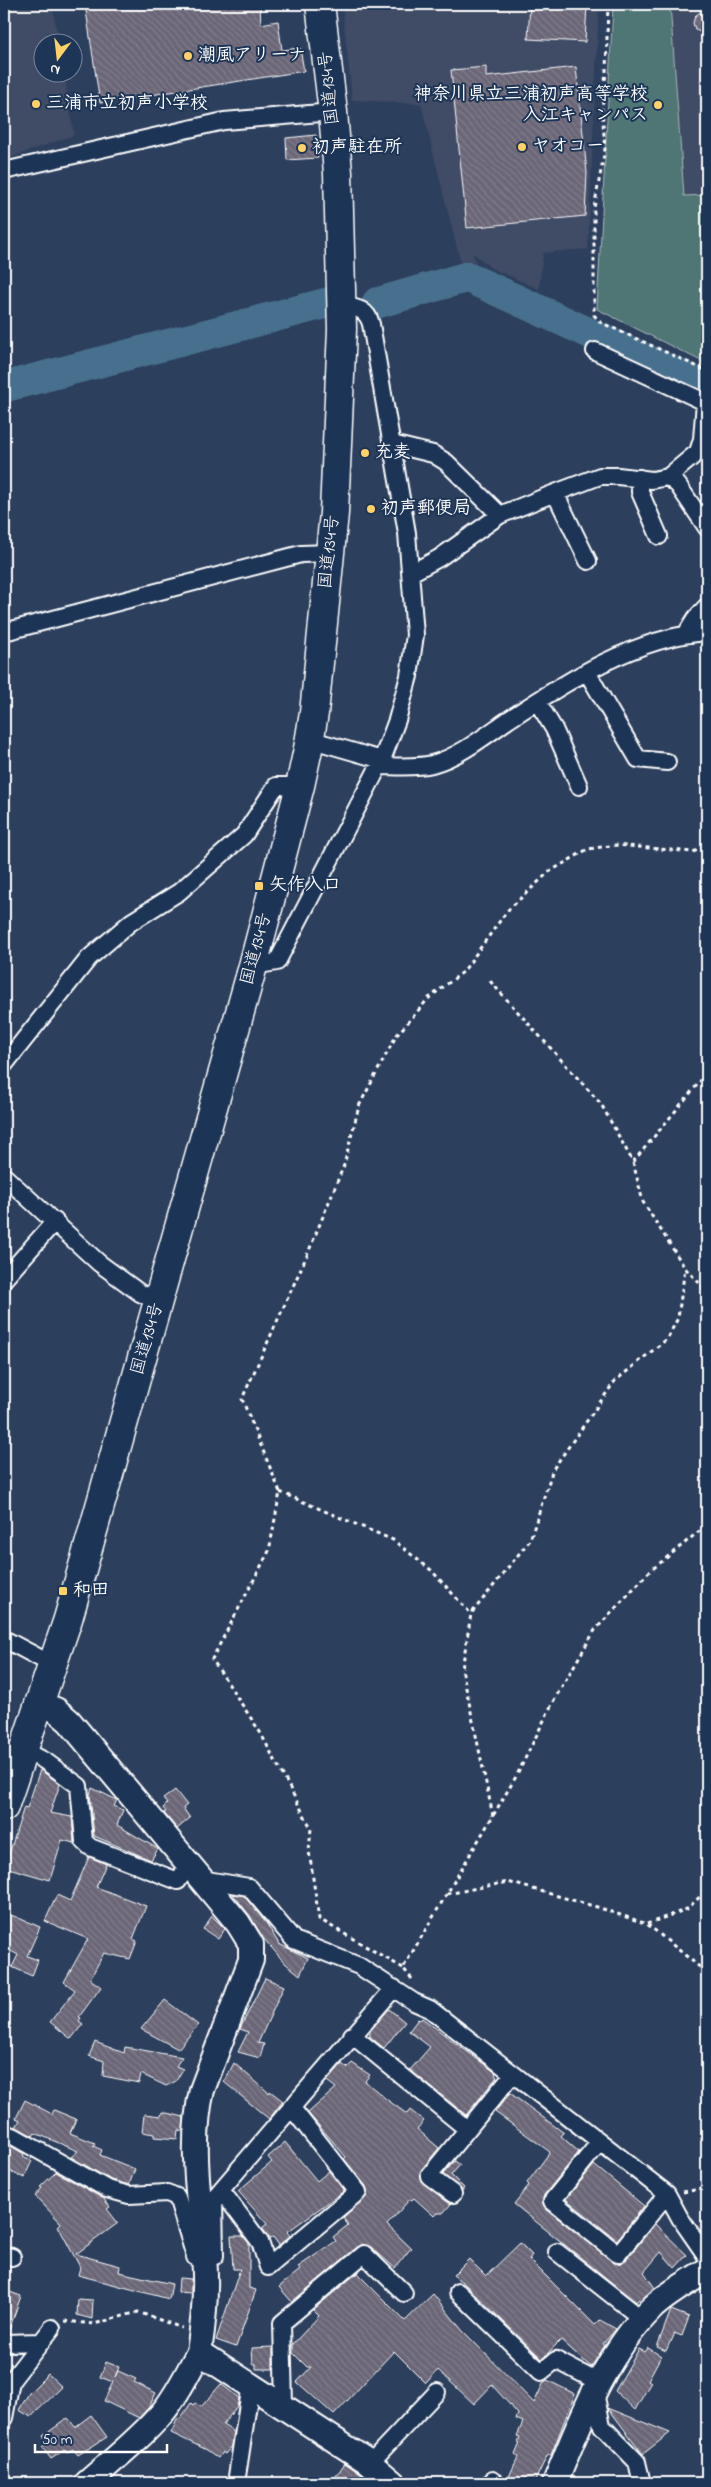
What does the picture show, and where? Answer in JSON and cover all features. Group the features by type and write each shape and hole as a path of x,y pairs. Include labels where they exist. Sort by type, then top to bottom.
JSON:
{"highway":[{"name":"国道134号","path":"4,1807 53,1665 159,1302 253,966 300,786 310,739 337,472 342,305 334,112 320,4"}],"street":[{"path":"4,171 224,121 334,112"},
{"path":"253,966 277,962 381,763 409,676 415,634 411,573 392,444 369,315 361,309 342,305"},
{"path":"411,573 439,558 500,515 600,476 652,480 668,477 698,452 702,439 706,403 595,351"},
{"path":"392,444 433,454 446,462 500,515"},
{"path":"668,477 678,485 707,528"},
{"path":"640,478 640,492 659,536"},
{"path":"555,493 588,561"},
{"path":"4,632 301,554 329,553"},
{"path":"686,634 696,618 707,606"},
{"path":"310,739 381,763 431,765 449,758 537,701 587,672 633,650 686,634 707,632"},
{"path":"587,672 638,760 667,762"},
{"path":"537,701 554,729 579,786"},
{"path":"4,1065 89,958 131,922 179,892 244,835 276,786 300,786"},
{"path":"4,1176 100,1263 140,1293 159,1302"},
{"path":"4,1279 55,1221"},
{"path":"4,1639 53,1665"},
{"path":"40,1704 56,1710 69,1721 238,1923 251,1944 251,1960 202,2090 197,2111 197,2194 204,2257 204,2311 200,2343 182,2384 164,2411 138,2438 86,2483"},
{"path":"24,1750 45,1761 79,1786 84,1841 90,1847 178,1881 195,1871 249,1887 294,1940 359,1966 430,2009 512,2076 667,2194 680,2218 707,2257"},
{"path":"4,2133 108,2190 129,2195 168,2193 177,2197 195,2257 215,2256 214,2198 394,1988"},
{"path":"352,2035 468,2129"},
{"path":"453,2194 429,2176 512,2076"},
{"path":"221,2190 260,2242 268,2266 358,2192 291,2107"},
{"path":"599,2143 552,2201 618,2254 667,2194"},
{"path":"557,2252 642,2319"},
{"path":"284,2405 282,2324 364,2254 404,2293"},
{"path":"555,2483 596,2385 642,2319 652,2308 707,2270"},
{"path":"458,2292 541,2372 556,2360 596,2385 602,2426 637,2462 642,2483"},
{"path":"4,2418 12,2382 52,2328"},
{"path":"4,2343 40,2342"},
{"path":"200,2343 251,2384 370,2463 392,2483"},
{"path":"236,2483 251,2384"},
{"path":"370,2463 437,2392"}],"path":[{"path":"608,4 606,72 602,108 605,149 594,208 594,315 600,322 707,371"},
{"path":"430,2009 427,1998 403,1968 319,1919 309,1851 311,1828 260,1732 212,1658 269,1551 280,1492 242,1399 308,1253 344,1165 359,1106 396,1036 429,998 463,972 507,911 549,872 588,850 616,845 693,852 707,846"},
{"path":"490,981 602,1104 633,1162 643,1202 685,1268 707,1291"},
{"path":"633,1162 673,1111 707,1073"},
{"path":"493,1816 462,1669 471,1614 530,1540 553,1469 615,1381 667,1339 678,1318 685,1268"},
{"path":"280,1492 392,1540 431,1570 471,1614"},
{"path":"403,1968 517,1775 572,1667 595,1630 650,1571 707,1525"},
{"path":"447,1894 508,1882 597,1907 647,1924 707,1973"},
{"path":"647,1924 687,1909 707,1890"},
{"path":"667,2194 695,2190 707,2185"},
{"path":"52,2328 67,2320 94,2324 138,2312 200,2343"}],"shaded area":[{"name":"三浦市立初声小学校","path":"4,4 52,4 57,32 32,32 32,82 65,82 74,135 4,160"},
{"path":"342,4 599,4 588,249 543,253 539,289 491,268 473,253 476,265 462,268 421,104 352,100"},
{"name":"神奈川県立三浦初声高等学校 入江キャンパス","path":"613,4 707,4 707,364 597,309"}],"green space":[{"name":"神奈川県立三浦初声高等学校 入江キャンパス","path":"670,4 684,196 707,195 707,364 597,309 613,6"}],"building":[{"name":"潮風アリーナ","path":"85,4 260,4 261,24 278,21 282,50 300,48 304,71 100,103"},
{"path":"530,4 587,4 585,42 528,39"},
{"path":"707,7 707,37 695,29 693,23 695,16"},
{"path":"486,67 486,77 576,67 587,173 585,216 467,228 451,70"},
{"name":"初声駐在所","path":"316,135 318,158 287,160 286,138"},
{"path":"40,1770 60,1784 50,1813 72,1817 74,1843 62,1840 50,1880 5,1867 24,1807 27,1808"},
{"path":"92,1788 117,1800 114,1806 123,1810 117,1825 158,1849 151,1860 94,1836 90,1794"},
{"path":"175,1790 187,1805 183,1808 190,1818 177,1829 164,1813 166,1812 163,1808 167,1804 163,1799"},
{"path":"89,1857 106,1864 96,1887 146,1906 133,1939 137,1941 130,1959 104,1953 90,1979 101,1987 79,2017 81,2018 79,2021 83,2024 71,2039 50,2022 75,1990 64,1982 88,1939 45,1921 57,1895 70,1901"},
{"path":"233,1894 244,1896 267,1924 279,1944 308,1958 300,1975 285,1963 263,1938 250,1916"},
{"path":"4,1912 40,1927 27,1956 38,1960 32,1976 12,1967 18,1955 4,1947"},
{"path":"212,1916 225,1929 218,1939 203,1929"},
{"path":"265,1978 284,1986 258,2043 264,2044 260,2058 238,2052 248,2032 240,2029"},
{"path":"165,2000 198,2025 178,2049 141,2029"},
{"path":"389,2009 405,2022 384,2048 370,2037 370,2031"},
{"path":"422,2018 496,2073 497,2077 466,2115 410,2070 430,2047 409,2031 418,2019"},
{"path":"95,2042 124,2053 125,2047 182,2057 176,2066 183,2069 176,2081 166,2086 141,2074 139,2083 103,2076 104,2061 89,2056"},
{"path":"234,2063 269,2093 270,2091 283,2101 269,2119 224,2082"},
{"path":"352,2063 370,2075 365,2081 386,2099 407,2114 410,2110 424,2121 417,2129 439,2148 421,2170 420,2179 451,2204 443,2213 437,2213 434,2216 414,2198 410,2199 387,2225 411,2248 395,2268 371,2247 361,2244 292,2302 279,2287 300,2270 298,2267 336,2241 333,2237 348,2225 343,2218 367,2195 366,2186 344,2159 346,2157 308,2113 336,2088 327,2081 342,2064 347,2068"},
{"path":"510,2093 564,2133 561,2136 579,2152 544,2195 543,2204 546,2209 616,2264 626,2260 655,2224 687,2255 675,2268 661,2252 644,2272 655,2288 640,2301 639,2299 636,2302 514,2204 529,2185 527,2183 550,2152 495,2112"},
{"path":"25,2100 52,2114 54,2110 76,2119 70,2133 95,2143 93,2146 102,2150 100,2155 135,2169 129,2185 111,2180 71,2157 78,2151 35,2133 33,2136 16,2127 20,2120 16,2118"},
{"path":"162,2112 184,2117 183,2131 178,2130 177,2139 154,2137 154,2134 142,2132 144,2114 161,2116"},
{"path":"285,2142 317,2181 329,2171 344,2191 287,2232 290,2236 279,2245 273,2237 270,2239 262,2228 267,2224 238,2191 272,2162 268,2157"},
{"path":"7,2144 32,2161 24,2178 4,2168 4,2150"},
{"path":"455,2161 460,2165 451,2175 464,2188 462,2191 443,2174"},
{"path":"594,2165 644,2206 617,2240 566,2199"},
{"path":"56,2172 104,2199 110,2207 107,2209 118,2223 76,2254 120,2266 119,2272 172,2284 169,2299 78,2275 80,2267 58,2226 61,2223 35,2196 42,2188 40,2187"},
{"path":"231,2236 243,2236 249,2243 249,2288 256,2290 236,2347 216,2340 240,2269 233,2269"},
{"path":"520,2243 532,2255 529,2259 595,2325 600,2320 616,2329 603,2344 605,2346 591,2367 561,2340 542,2359 466,2285 453,2275 469,2259 486,2276"},
{"path":"357,2273 405,2321 433,2294 462,2330 534,2403 544,2382 547,2380 575,2394 551,2455 547,2456 534,2483 506,2483 518,2457 515,2455 520,2443 518,2442 520,2437 517,2436 523,2422 516,2419 518,2414 492,2385 474,2404 438,2370 426,2383 394,2351 334,2415 297,2382 311,2367 307,2367 293,2353 293,2344 319,2316 313,2310"},
{"path":"179,2278 191,2279 191,2293 178,2292"},
{"path":"4,2290 21,2296 8,2333 4,2333"},
{"path":"78,2299 93,2300 92,2319 77,2315"},
{"path":"671,2310 689,2317 682,2336 674,2333 666,2351 657,2347"},
{"path":"273,2347 273,2369 256,2369 256,2364 253,2364 252,2348"},
{"path":"648,2348 661,2356 648,2380 651,2382 635,2410 615,2391 639,2349 645,2352"},
{"path":"106,2362 119,2367 115,2377 118,2371 136,2379 134,2382 156,2393 149,2407 139,2418 104,2401 113,2382 100,2377"},
{"path":"48,2374 62,2387 31,2417 19,2410 29,2393"},
{"path":"221,2384 239,2398 237,2406 223,2425 234,2432 232,2446 225,2454 222,2452 218,2458 207,2450 171,2433 178,2418 180,2419 191,2403 201,2407"},
{"path":"608,2408 670,2433 643,2454"},
{"path":"91,2415 107,2437 78,2455 73,2449 67,2453 65,2450 51,2459 42,2447 47,2443 43,2436 68,2418 75,2427"},
{"path":"345,2463 362,2475 356,2483 331,2483"}],"waterway":[{"path":"377,303 467,277 707,387"},
{"path":"4,387 327,303"}],"place":[{"name":"潮風アリーナ","path":"188,56"},
{"name":"三浦市立初声小学校","path":"36,104"},
{"name":"神奈川県立三浦初声高等学校 入江キャンパス","path":"658,105"},
{"name":"ヤオコー","path":"522,147"},
{"name":"初声駐在所","path":"302,148"},
{"name":"充麦","path":"365,453"},
{"name":"初声郵便局","path":"371,509"},
{"name":"矢作入口","path":"259,886"},
{"name":"和田","path":"63,1591"}]}
